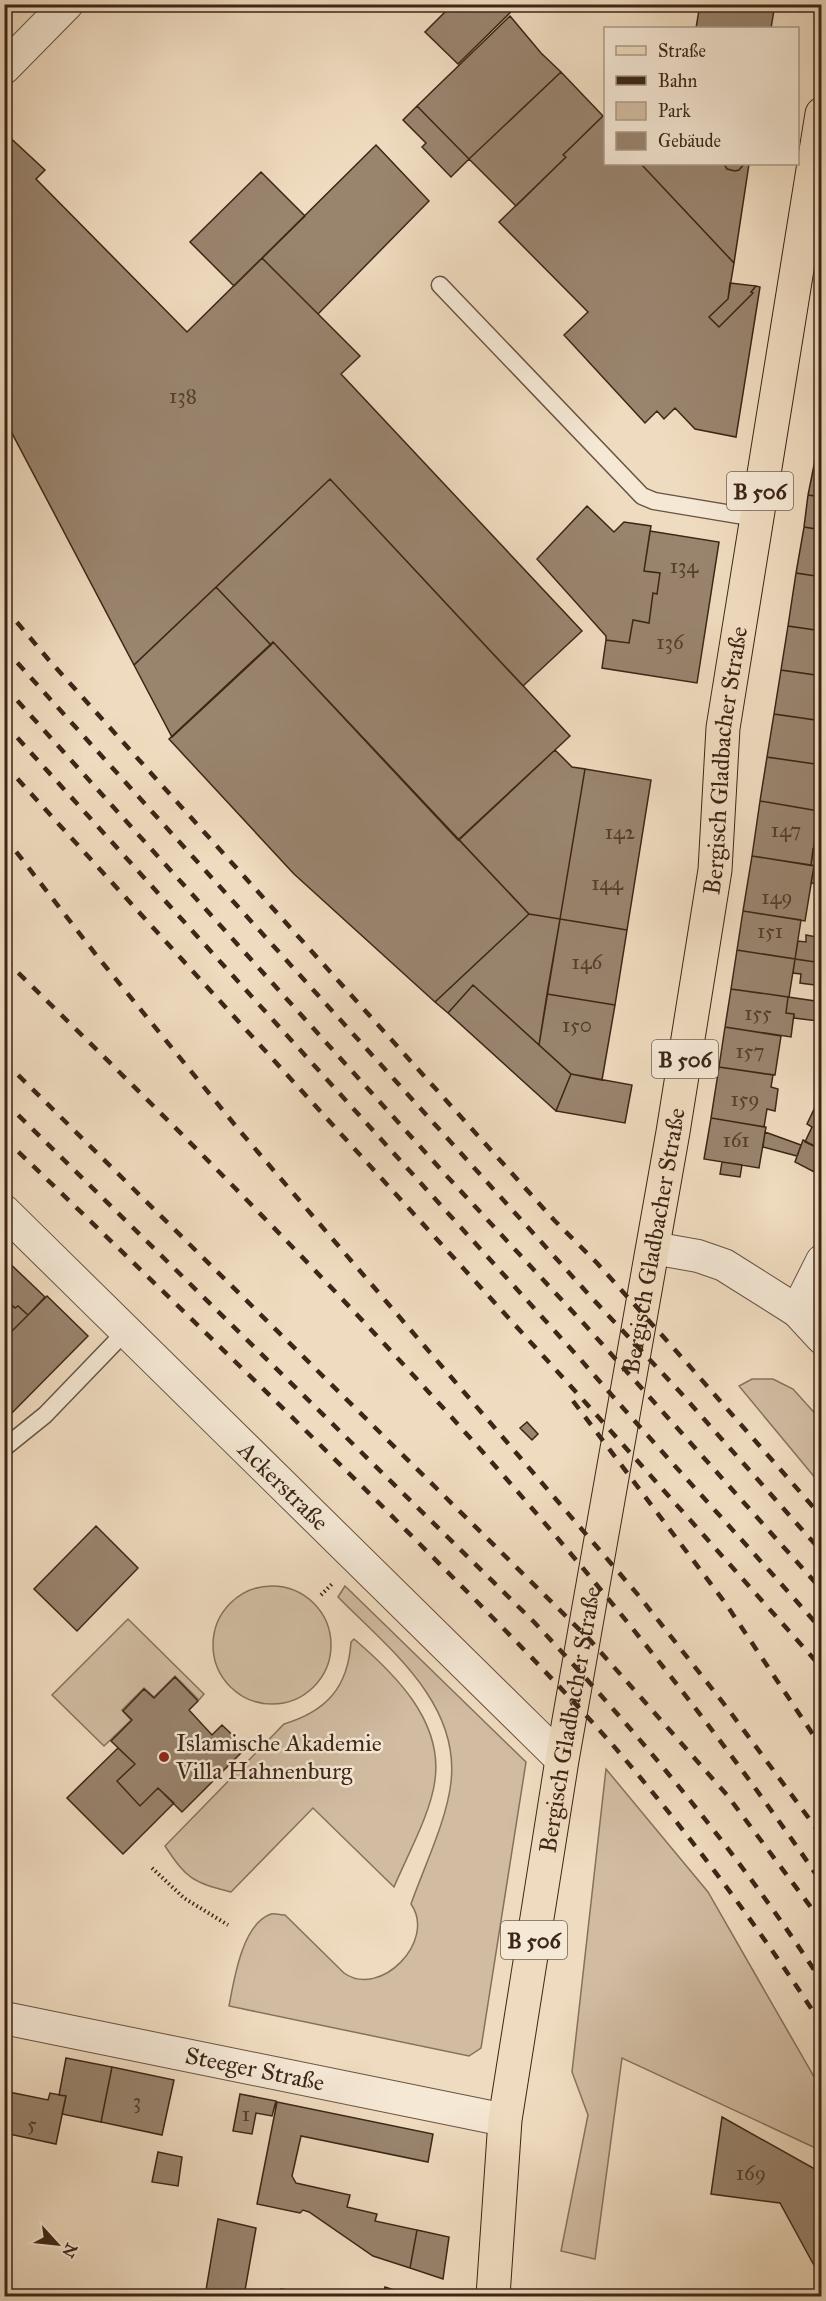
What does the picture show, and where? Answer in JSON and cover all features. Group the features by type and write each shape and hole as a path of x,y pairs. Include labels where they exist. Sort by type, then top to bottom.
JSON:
{"main road":[{"name":"Bergisch Gladbacher Straße","path":"493,2296 506,2120 562,1760 653,1248 715,870 723,728 822,114"}],"street":[{"path":"4,68 67,4"},
{"name":"Ackerstraße","path":"4,1211 562,1760"},
{"path":"653,1248 698,1256 724,1265 797,1311 822,1338"},
{"path":"797,1311 822,1262"},
{"name":"Steeger Straße","path":"4,2018 506,2120"}],"lane":[{"path":"440,285 642,496 654,501 756,518"},
{"path":"4,1448 45,1415 126,1331"}],"path":[{"path":"152,1868 184,1898 228,1925"}],"green space":[{"path":"752,1379 773,1379 793,1389 821,1420 821,1485 739,1386"},
{"path":"272,1586 305,1596 321,1612 331,1645 321,1678 305,1694 272,1704 239,1694 223,1678 213,1645 223,1612 239,1596"},
{"path":"345,1586 526,1762 481,2048 469,2056 229,2006 237,1968 246,1941 261,1920 271,1914 285,1915 344,1973 358,1979 373,1978 388,1972 401,1962 411,1949 417,1934 417,1919 411,1904 449,1797 451,1753 444,1727 417,1679 338,1597"},
{"path":"128,1619 204,1694 199,1700 175,1676 154,1697 144,1688 122,1710 131,1720 104,1746 52,1695"},
{"path":"354,1639 400,1683 413,1700 424,1719 435,1758 435,1780 429,1806 394,1887 313,1808 231,1892 192,1878 179,1866 165,1846 284,1724 312,1712 332,1695 345,1672 351,1642"},
{"path":"606,1769 708,1892 821,2089 822,2151 622,2058 595,2259 561,2251 588,2115 572,2072"}],"building":[{"path":"453,4 519,4 458,64 425,32"},
{"path":"700,4 775,4 771,27 696,27"},
{"path":"510,16 541,53 561,72 469,159 417,106"},
{"path":"561,72 603,116 563,155 566,157 516,206 469,159"},
{"path":"417,106 469,159 451,177 422,147 426,143 403,120"},
{"path":"604,117 604,165 642,165 734,263 728,299 709,317 719,327 753,293 751,292 756,286 760,287 736,437 695,429 675,408 664,419 657,411 645,423 564,335 588,312 499,222 566,157 563,155"},
{"path":"4,132 45,170 36,179 187,332 262,258 360,356 341,374 582,631 523,686 330,479 134,665 4,418"},
{"path":"376,145 429,201 318,314 262,258"},
{"path":"642,165 749,165 734,263"},
{"path":"725,165 743,165 735,171 727,169"},
{"path":"261,172 305,216 234,286 190,242"},
{"path":"730,283 756,286 751,292 753,293 719,327 709,317 728,299"},
{"path":"822,422 822,461 815,460"},
{"path":"815,460 822,461 822,497 808,495"},
{"path":"330,479 570,736 458,840 273,642 271,645 216,587"},
{"path":"808,495 822,497 822,530 804,527"},
{"path":"587,506 614,532 624,522 651,526 644,571 660,573 657,594 653,593 649,623 633,620 629,643 606,640 606,636 537,559"},
{"path":"804,527 822,530 822,577 796,573"},
{"path":"650,531 719,542 697,683 602,668 606,640 629,643 633,620 649,623 653,593 657,594 660,573 644,571"},
{"path":"796,573 822,577 822,631 788,626"},
{"path":"216,587 271,645 172,737 134,665"},
{"path":"788,626 822,631 822,676 781,670"},
{"path":"273,642 529,914 435,1002 294,874 169,739"},
{"path":"781,670 822,676 822,721 774,714"},
{"path":"774,714 822,721 822,765 767,757"},
{"path":"555,750 572,767 585,769 560,919 529,914 459,840"},
{"path":"767,757 822,765 819,811 760,801"},
{"path":"585,769 651,780 627,930 560,919"},
{"path":"760,801 819,811 811,865 752,856"},
{"path":"822,845 822,867 811,865 813,849 821,850"},
{"path":"752,856 814,866 805,921 743,911"},
{"path":"814,866 822,867 822,893 817,892 818,884 811,883"},
{"path":"743,911 801,920 795,959 737,950"},
{"path":"529,914 560,919 539,1045 473,985 448,1013 435,1002"},
{"path":"560,919 627,930 615,1005 547,994"},
{"path":"806,935 822,938 822,963 795,959 798,941 806,942"},
{"path":"737,950 795,959 789,997 731,989"},
{"path":"795,959 822,963 822,986 800,983 801,974 793,973"},
{"path":"473,985 571,1074 556,1111 448,1013"},
{"path":"731,989 788,997 786,1013 794,1014 791,1037 725,1027"},
{"path":"547,994 615,1005 602,1080 571,1074 539,1045"},
{"path":"788,997 822,1002 818,1021 794,1018 794,1014 786,1013"},
{"path":"725,1027 781,1036 775,1075 719,1067"},
{"path":"719,1067 773,1075 771,1087 778,1089 775,1111 767,1109 764,1127 711,1118"},
{"path":"571,1074 632,1085 625,1123 556,1111"},
{"path":"819,1099 822,1100 822,1150 805,1142 812,1127 807,1124"},
{"path":"711,1118 766,1127 759,1168 704,1159"},
{"path":"765,1132 801,1145 797,1156 763,1147"},
{"path":"803,1140 822,1150 822,1176 795,1162"},
{"path":"722,1162 742,1165 740,1177 720,1174"},
{"path":"4,1258 45,1297 28,1315 18,1306 15,1308 4,1299"},
{"path":"47,1296 88,1336 4,1421 4,1339"},
{"path":"5,1298 15,1308 18,1306 28,1315 4,1339"},
{"path":"527,1422 538,1434 532,1440 520,1428"},
{"path":"96,1526 138,1568 77,1631 34,1589"},
{"path":"175,1677 198,1701 189,1710 212,1735 222,1725 246,1748 182,1812 158,1788 140,1806 117,1781 135,1764 111,1741 132,1720 123,1711 144,1689 154,1698"},
{"path":"118,1748 135,1764 117,1781 140,1806 158,1788 174,1803 123,1854 67,1798"},
{"path":"66,2058 112,2067 101,2122 62,2114 66,2096 59,2095"},
{"path":"112,2067 174,2080 162,2135 101,2122"},
{"path":"4,2091 48,2100 50,2093 66,2096 56,2144 4,2133"},
{"path":"240,2094 276,2101 272,2116 256,2113 252,2134 233,2131"},
{"path":"277,2102 433,2134 428,2162 301,2136 292,2176 296,2183 350,2195 347,2207 377,2214 375,2221 417,2230 410,2268 373,2256 309,2212 303,2210 300,2213 257,2204"},
{"path":"722,2117 822,2173 822,2280 780,2203 711,2194"},
{"path":"158,2152 182,2157 178,2186 152,2182"},
{"path":"218,2219 256,2228 244,2296 205,2296"},
{"path":"417,2230 449,2237 443,2279 410,2268"},
{"path":"385,2287 412,2296 382,2296"},
{"path":"281,2289 326,2296 280,2296"}],"railway":[{"path":"4,607 48,659 554,1220 597,1263 686,1362 822,1517"},
{"path":"4,648 591,1297 680,1392 822,1552"},
{"path":"4,686 444,1173 586,1326 822,1590"},
{"path":"4,723 581,1360 822,1630"},
{"path":"4,764 576,1392 822,1668"},
{"path":"4,836 97,956 239,1130 639,1596 728,1709 822,1836"},
{"path":"4,959 224,1176 437,1401 539,1516 638,1635 732,1757 822,1883"},
{"path":"4,1061 590,1640 727,1795 822,1922"},
{"path":"4,1101 534,1622 573,1664 722,1840 822,1982"},
{"path":"4,1138 383,1507 555,1682 611,1743 695,1845 773,1952 822,2025"},
{"path":"573,1401 726,1604 822,1748"}],"place":[{"name":"Islamische Akademie Villa Hahnenburg","path":"164,1757"}]}
